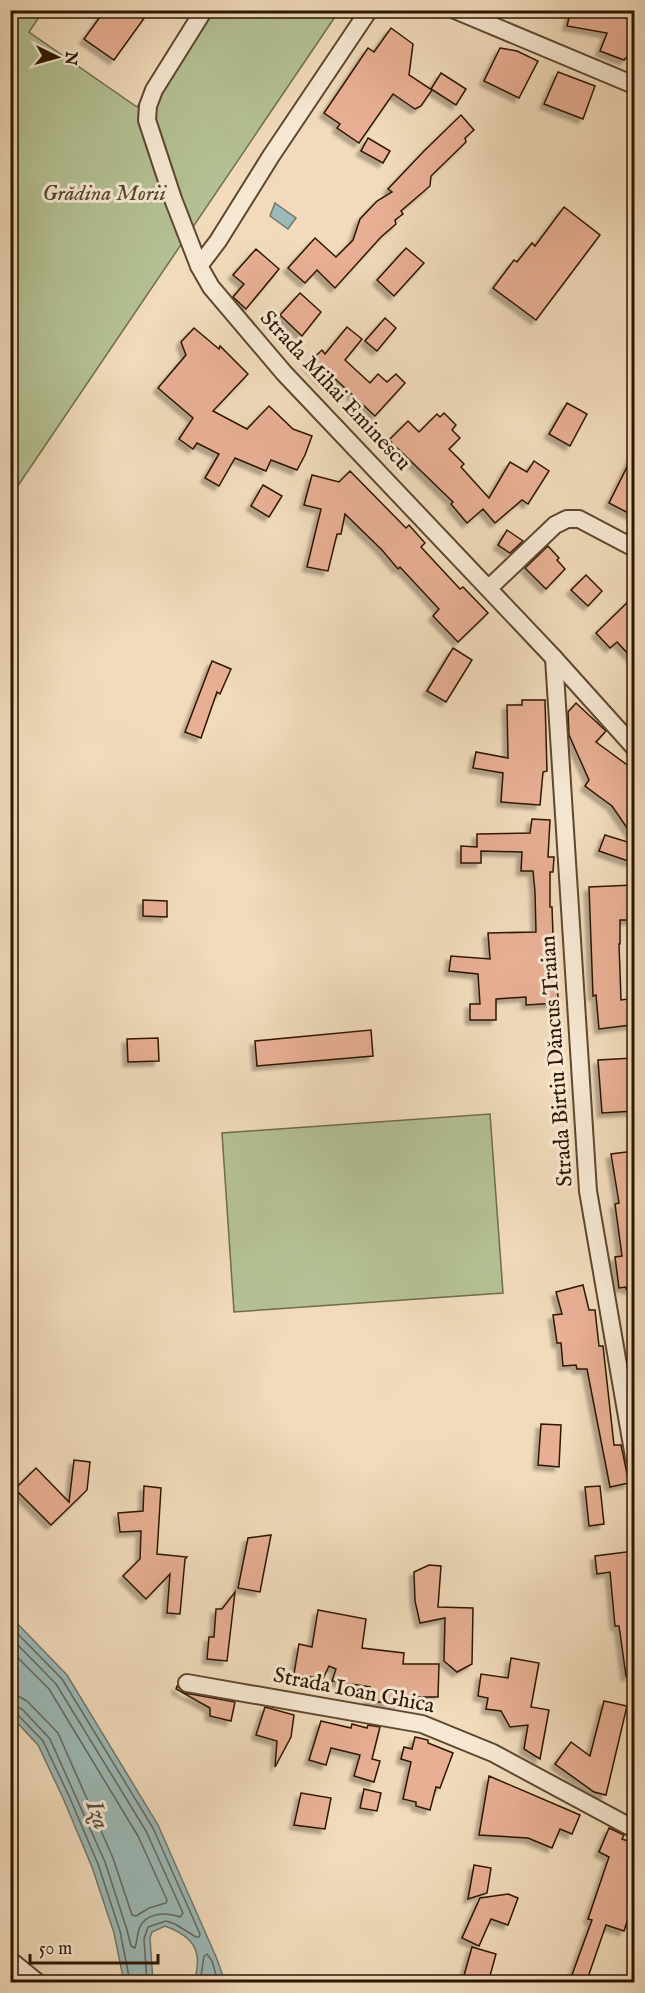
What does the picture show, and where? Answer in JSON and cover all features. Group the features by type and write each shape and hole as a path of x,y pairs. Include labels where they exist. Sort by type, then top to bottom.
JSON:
{"street":[{"name":"Strada Mihai Eminescu","path":"204,10 154,90 148,106 147,120 173,199 199,266 211,287 284,373 489,588 634,747"},
{"path":"199,266 218,241 270,156 369,10"},
{"path":"455,10 634,85"},
{"path":"489,588 555,525 567,519 579,519 634,548"},
{"name":"Strada Birtiu Dăncus Traian","path":"554,658 588,1191 634,1457"},
{"name":"Strada Ioan Ghica","path":"187,1683 422,1724 493,1753 634,1828"},
{"path":"10,1960 37,1983"}],"green space":[{"name":"Grădina Morii","path":"11,11 43,11 29,32 137,107 200,11 339,11 11,496"},
{"path":"490,1114 503,1293 234,1312 222,1133"}],"water":[{"path":"275,203 296,218 288,229 270,216"},
{"name":"Iza","path":"11,1617 67,1675 158,1825 225,1982 194,1982 197,1971 197,1954 194,1947 183,1935 165,1926 152,1932 150,1938 153,1982 124,1982 114,1933 92,1867 63,1798 38,1745 11,1716"}],"building":[{"path":"105,10 150,10 114,60 84,39"},
{"path":"571,10 634,10 632,51 624,60 600,51 607,33 567,26"},
{"path":"391,28 413,44 409,75 432,90 421,106 415,109 393,94 359,143 337,128 340,124 324,113 368,48 374,52"},
{"path":"500,48 517,51 538,61 519,98 484,81"},
{"path":"558,72 595,86 583,119 544,104"},
{"path":"441,73 466,89 456,105 431,89"},
{"path":"461,115 474,130 465,138 466,142 431,176 430,186 401,211 403,214 395,220 396,224 381,237 335,288 317,270 305,283 288,268 315,238 336,257 353,240 360,219 377,201 392,192 388,189"},
{"path":"368,138 390,151 383,163 361,151"},
{"path":"564,207 600,235 536,320 493,288 514,260 517,262 532,243 535,246"},
{"path":"406,248 424,263 394,296 377,280"},
{"path":"256,249 279,269 246,309 233,297 244,284 233,275"},
{"path":"300,293 321,312 302,336 280,315"},
{"path":"385,318 396,328 377,351 365,341"},
{"path":"347,327 362,339 345,360 370,383 378,374 387,382 396,374 405,383 375,416 331,375 324,382 307,364 322,350 325,354"},
{"path":"194,328 219,349 220,346 248,374 213,411 247,429 269,406 293,429 312,436 297,470 271,460 266,471 235,458 219,486 205,478 219,454 197,443 193,449 179,439 193,418 158,388 186,355 181,342"},
{"path":"567,403 587,414 570,446 549,434"},
{"path":"444,413 456,425 452,430 460,438 449,449 464,464 461,467 489,498 510,462 527,472 534,461 549,471 528,504 522,500 495,523 483,509 467,523 451,504 453,502 389,440 408,421 419,432 437,414 440,417"},
{"path":"634,453 634,516 609,503"},
{"path":"350,471 406,528 409,525 425,543 421,547 460,589 463,587 488,613 458,642 433,616 439,609 400,567 398,569 345,514 341,534 337,534 328,571 307,567 321,509 304,505 312,475 339,482"},
{"path":"263,485 282,496 269,517 251,506"},
{"path":"507,530 523,541 510,553 498,545"},
{"path":"548,546 565,569 546,589 525,568"},
{"path":"586,575 602,591 588,606 571,590"},
{"path":"634,596 634,660 617,642 610,648 596,633"},
{"path":"453,648 472,660 446,702 427,691"},
{"path":"212,661 231,669 220,694 217,692 201,738 185,732"},
{"path":"522,700 545,700 547,771 543,772 540,805 501,802 503,773 473,768 476,752 508,758 507,705 522,705"},
{"path":"576,703 606,731 596,742 634,770 634,838 612,806 585,786 589,780 569,735 568,712"},
{"path":"532,819 550,820 548,857 554,857 553,872 550,872 550,907 552,907 554,962 557,962 558,1003 526,1005 526,997 496,999 496,1020 470,1020 470,1004 480,1004 478,974 449,971 451,956 490,959 488,933 536,932 535,892 533,871 521,871 522,852 481,851 481,863 461,863 461,846 477,847 477,834 530,833"},
{"path":"605,835 634,844 634,863 599,851"},
{"path":"633,885 634,920 620,920 619,944 621,1000 628,999 631,1025 599,1029 596,995 593,996 589,887"},
{"path":"143,900 167,901 167,917 143,916"},
{"path":"371,1030 373,1056 257,1066 255,1041"},
{"path":"158,1038 159,1061 128,1062 127,1039"},
{"path":"634,1058 634,1111 602,1113 598,1060"},
{"path":"634,1151 634,1289 626,1289 626,1287 619,1288 615,1257 622,1256 615,1204 619,1203 611,1154"},
{"path":"583,1285 589,1310 595,1310 599,1346 603,1346 614,1445 621,1445 629,1483 610,1487 587,1369 577,1369 576,1365 563,1366 561,1343 557,1343 553,1315 562,1314 556,1292"},
{"path":"541,1424 561,1425 559,1467 538,1465"},
{"path":"74,1460 90,1462 87,1490 51,1525 15,1489 36,1468 69,1502"},
{"path":"144,1486 161,1488 157,1554 187,1557 180,1614 167,1613 170,1574 146,1599 123,1576 140,1559 141,1531 120,1532 118,1513 143,1511"},
{"path":"600,1486 604,1524 589,1526 585,1487"},
{"path":"271,1535 260,1592 238,1588 248,1538"},
{"path":"634,1551 634,1675 626,1676 619,1626 615,1626 610,1572 597,1574 595,1556"},
{"path":"429,1565 441,1566 438,1607 473,1608 472,1664 457,1672 444,1661 445,1618 420,1623 415,1601 414,1572"},
{"path":"235,1592 227,1661 207,1659 209,1637 214,1637 216,1609 222,1609"},
{"path":"318,1610 366,1619 362,1648 404,1653 403,1664 439,1664 438,1697 399,1697 399,1704 369,1701 370,1687 332,1681 336,1669 329,1666 323,1679 294,1674 299,1644 312,1647"},
{"path":"511,1658 539,1663 531,1707 549,1710 540,1759 524,1749 528,1725 510,1727 501,1711 486,1709 488,1698 478,1696 481,1674 508,1678"},
{"path":"177,1686 185,1693 235,1702 231,1721 210,1716 210,1708 176,1689"},
{"path":"604,1701 627,1706 606,1795 594,1792 555,1764 571,1742 590,1756"},
{"path":"265,1707 294,1715 291,1737 275,1767 277,1741 256,1735"},
{"path":"321,1721 351,1728 352,1724 367,1728 368,1725 380,1727 372,1759 380,1761 374,1782 354,1776 360,1755 331,1748 326,1765 309,1760"},
{"path":"415,1737 428,1740 428,1743 453,1753 440,1788 436,1787 430,1810 416,1806 416,1802 403,1799 411,1762 401,1759 404,1747 412,1749"},
{"path":"489,1776 580,1815 572,1834 560,1829 552,1848 528,1838 479,1835"},
{"path":"364,1789 381,1793 377,1811 360,1808"},
{"path":"301,1793 331,1798 325,1829 294,1825"},
{"path":"609,1828 624,1835 622,1839 634,1843 634,1900 624,1931 606,1925 586,1983 569,1983 592,1920 588,1919 609,1857 599,1852"},
{"path":"474,1865 491,1868 487,1893 468,1899"},
{"path":"508,1894 518,1898 508,1925 491,1919 479,1946 462,1938 480,1898"},
{"path":"472,1947 496,1954 488,1983 463,1979"}]}
